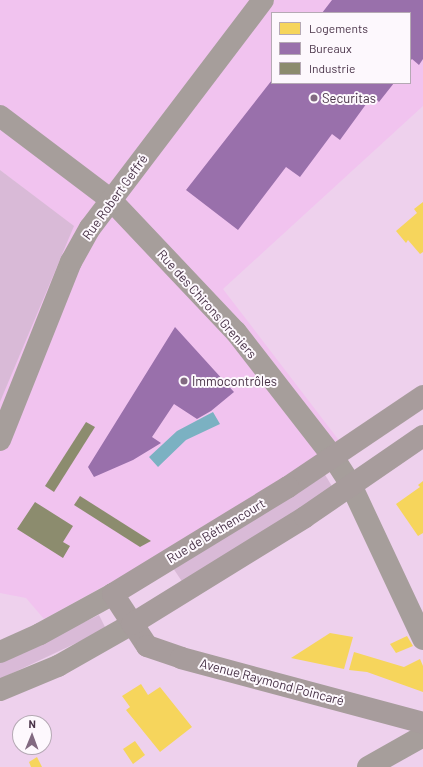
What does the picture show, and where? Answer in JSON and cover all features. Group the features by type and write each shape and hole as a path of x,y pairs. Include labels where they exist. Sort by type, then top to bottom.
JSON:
{"main road":[{"name":"Rue de Béthencourt","path":"113,594 333,457 423,396"},
{"path":"132,624 305,517 423,436"},
{"name":"Avenue Raymond Poincaré","path":"113,594 147,646 181,658 423,723"}],"street":[{"name":"Rue Robert Geffré","path":"0,440 71,262 90,228 263,0"},
{"name":"Rue des Chirons Greniers","path":"0,116 111,200 236,332 333,457 351,485 423,639"},
{"name":"Rue de Béthencourt","path":"0,652 40,634 113,594"},
{"path":"0,690 58,666 132,624"},
{"path":"368,767 423,736"}],"shaded area":[{"path":"0,0 423,0 423,106 223,289 341,443 166,552 44,619 26,598 0,593 0,402 73,226 0,170"},
{"path":"0,170 74,226 0,402"},
{"path":"324,473 333,488 183,583 173,568"},
{"path":"99,615 106,629 0,679 0,662"}],"water":[{"path":"213,412 220,424 186,440 158,467 149,457 177,431"}],"building: Logements":[{"path":"423,202 423,252 420,254 408,240 406,243 396,231 417,213 414,209"},
{"path":"423,481 423,533 418,536 396,504 420,487 418,485"},
{"path":"330,633 353,637 344,669 291,658"},
{"path":"407,636 413,646 396,653 390,644"},
{"path":"354,652 404,667 420,659 423,666 423,692 367,672 349,670"},
{"path":"141,684 148,695 160,687 192,727 160,752 126,710 130,707 122,696"},
{"path":"135,741 145,755 133,764 123,749"},
{"path":"37,757 42,767 31,767 29,762"}],"building: Bureaux":[{"path":"332,0 423,0 423,59 419,65 412,59 411,60 411,12 323,12"},
{"path":"271,81 271,84 393,84 379,102 372,96 340,140 332,134 300,177 286,167 238,230 186,190"},
{"path":"175,327 234,392 211,411 197,419 174,404 152,437 161,443 133,460 94,477 88,467"}],"building: Industrie":[{"path":"86,422 95,427 54,492 45,486"},
{"path":"80,496 151,541 140,547 74,505"},
{"path":"35,502 73,526 63,542 70,546 63,558 17,529"}],"place":[{"name":"Securitas","path":"314,98"},
{"name":"Immocontrôles","path":"184,381"}]}
